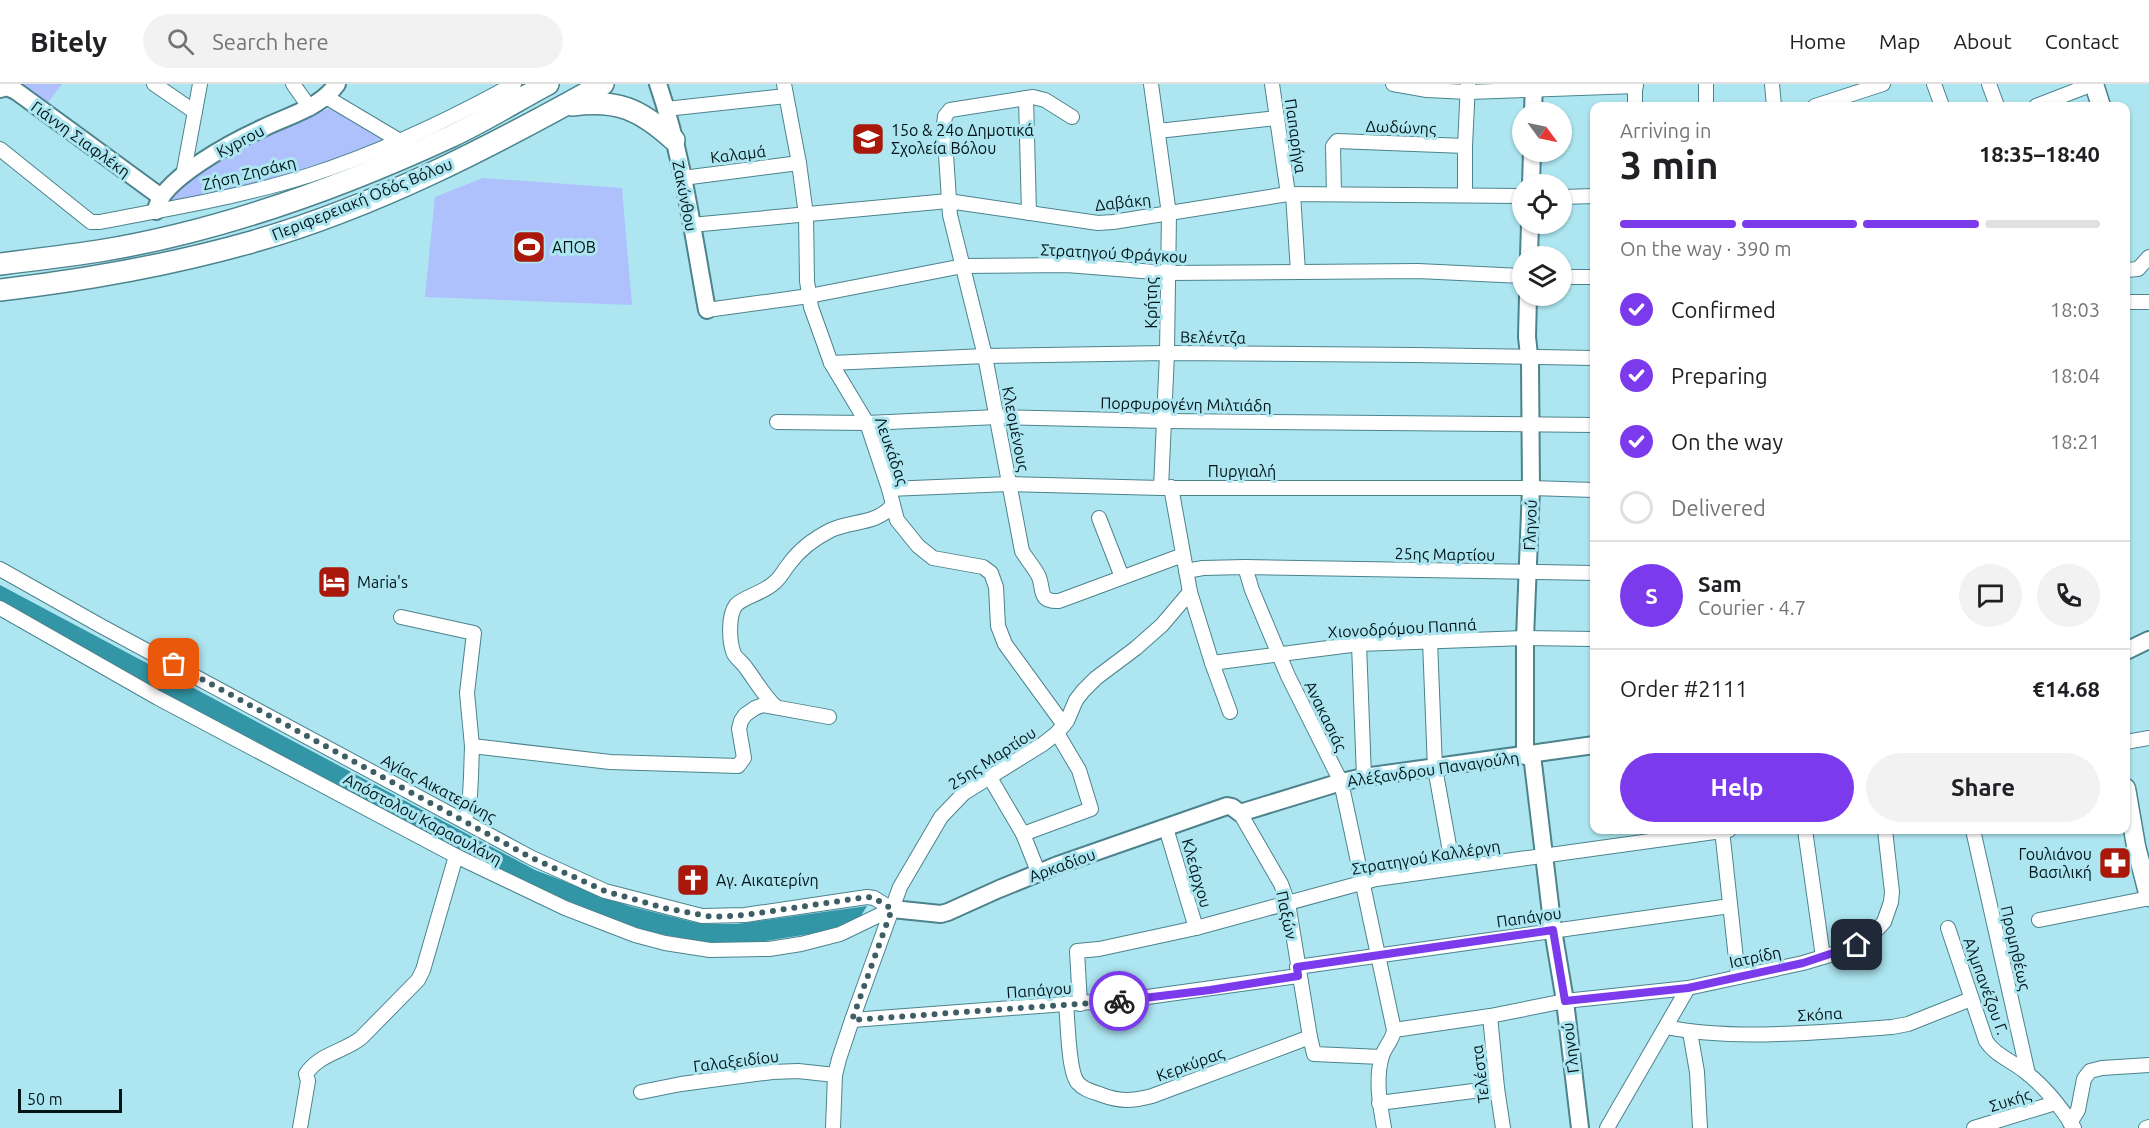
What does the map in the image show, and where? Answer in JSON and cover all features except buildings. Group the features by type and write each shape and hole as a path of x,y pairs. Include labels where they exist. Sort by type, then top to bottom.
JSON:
{"main road":[{"name":"Περιφερειακή Οδός Βόλου","path":"0,264 100,251 189,231 274,208 393,162 454,135 548,84"},
{"name":"Περιφερειακή Οδός Βόλου","path":"0,290 128,272 276,234 423,178 476,153 603,84"},
{"path":"2093,84 2100,102"},
{"path":"562,107 597,103 627,107 654,122 674,140"},
{"path":"2130,801 2143,844 2149,898"}],"street":[{"path":"154,84 195,112"},
{"path":"183,176 200,84"},
{"path":"293,84 310,108"},
{"name":"Ζήση Ζησάκη","path":"0,149 92,222 100,222 158,204 286,182 331,168 400,141 514,84"},
{"name":"Ζακύνθου","path":"658,84 674,140 707,310"},
{"name":"Κρήτης","path":"1151,84 1168,214 1166,488 1184,555 1190,592 1230,712"},
{"name":"Παπαρήγα","path":"1272,84 1291,194 1298,272"},
{"path":"1393,84 1427,90 1636,85 1635,102"},
{"path":"1706,84 1706,102"},
{"path":"1772,84 1774,102"},
{"path":"1827,102 1883,84"},
{"path":"1934,84 1941,102"},
{"path":"1989,84 1996,102"},
{"path":"2046,102 2093,84"},
{"name":"Γιάννη Σιαφλέκη","path":"0,89 7,87 16,91 158,204"},
{"path":"1533,102 1534,87"},
{"path":"1465,195 1468,88"},
{"path":"332,90 400,141"},
{"name":"Kyprou","path":"158,204 183,176 239,139 310,108 332,90"},
{"path":"666,109 785,90"},
{"name":"Λευκάδας","path":"785,90 806,215 809,296 831,363 867,423 898,523 918,546 930,555 942,561 983,567 991,573 996,586 999,626 1005,644 1061,729"},
{"path":"1029,213 1026,98 1045,100 1072,117"},
{"name":"Κλεομένους","path":"1026,98 954,109 947,112 944,124 948,201 985,356 1022,551 1040,578 1041,592 1046,599 1059,601 1184,555"},
{"path":"1158,131 1277,118"},
{"name":"Δωδώνης","path":"1335,194 1333,146 1335,142 1465,146"},
{"name":"Καλαμά","path":"682,178 799,163"},
{"name":"Δαβάκη","path":"691,225 948,201 1098,223 1291,194 1512,196"},
{"path":"1572,196 1590,196"},
{"path":"2130,269 2138,268 2149,256"},
{"name":"Στρατηγού Φράγκου","path":"707,310 809,296 963,266 1067,265 1167,273 1418,271 1512,276"},
{"path":"1572,277 1590,277"},
{"path":"2130,302 2149,302"},
{"name":"Γληνού","path":"1528,306 1531,488 1525,638 1528,755 1545,855 1580,1128"},
{"name":"Βελέντζα","path":"831,363 985,356 1167,353 1590,358"},
{"name":"Πορφυρογένη Μιλτιάδη","path":"777,422 867,423 997,417 1590,425"},
{"name":"Πυργιαλή","path":"889,489 1009,484 1166,488 1590,490"},
{"path":"776,707 767,699 735,654 731,635 734,609 740,602 770,587 797,554 813,540 838,527 878,518 893,505"},
{"path":"1099,518 1122,577"},
{"name":"25ης Μαρτίου","path":"1186,572 1203,568 1245,567 1590,573"},
{"name":"Ανακασιάς","path":"1245,567 1252,590 1304,710 1341,782 1394,1030"},
{"name":"Αγίας Αικατερίνης","path":"0,569 101,626 532,858 605,891 713,917 745,915 867,897 874,898 892,909"},
{"name":"25ης Μαρτίου","path":"833,1128 836,1075 852,1020 892,909 908,872 941,817 964,793 1043,744 1061,729 1083,691 1162,625 1190,592"},
{"name":"Απόστολου Καραουλάνη","path":"0,608 158,698 456,856 533,894 618,929 665,943 710,950 769,949 801,944 845,932 892,909"},
{"path":"401,617 474,633 467,693 472,746 470,795 465,821"},
{"name":"Χιονοδρόμου Παππά","path":"1212,663 1359,644 1525,638 1590,639"},
{"path":"2130,649 2149,640"},
{"path":"1430,641 1435,768 1453,868"},
{"path":"1359,644 1364,777"},
{"path":"472,746 610,762 738,766 744,758 741,721 755,708 763,705 829,717"},
{"path":"1023,834 1091,809 1079,770 1061,729"},
{"path":"2130,741 2149,738"},
{"name":"Αλέξανδρου Παναγούλη","path":"1236,810 1364,777 1590,746"},
{"path":"989,776 1023,834 1039,874"},
{"name":"Αρκαδίου","path":"892,909 944,914 1058,865 1227,806 1236,810"},
{"name":"Παξών","path":"1236,810 1281,884 1288,903 1310,1037"},
{"name":"Κλεάρχου","path":"1166,828 1196,928"},
{"name":"Στρατηγού Καλλέργη","path":"1073,1004 1077,951 1099,949 1196,928 1361,882 1545,855 1630,837 1670,834"},
{"path":"1724,834 1738,977"},
{"path":"1806,834 1823,957"},
{"name":"Ιατρίδη","path":"1394,1030 1490,1016 1565,1001 1688,988 1803,963 1843,951 1869,939 1884,922 1888,913 1892,892 1885,834"},
{"name":"Προμηθέως","path":"1974,834 2028,1074"},
{"path":"300,1128 308,1081 306,1074 310,1067 325,1056 361,1038 393,1002 418,980 423,970 456,856"},
{"path":"2039,920 2149,898"},
{"name":"Παπάγου","path":"852,1020 1133,999 1378,956 1730,906"},
{"name":"Αλμπανέζου Γ.","path":"1948,928 1989,1046 2028,1074 2072,1125"},
{"path":"1607,1128 1688,988"},
{"name":"Σκόπα","path":"1666,1027 1690,1032 1762,1034 1892,1027 1908,1024 1971,999"},
{"name":"Κερκύρας","path":"1073,1004 1071,1060 1075,1079 1086,1089 1122,1101 1136,1101 1152,1096 1310,1037"},
{"name":"Τελέστα","path":"1490,1016 1503,1128"},
{"path":"1384,1128 1379,1103 1381,1057 1393,1038 1394,1030"},
{"path":"1690,1032 1698,1072 1700,1128"},
{"path":"1310,1037 1314,1054 1381,1057"},
{"path":"2072,1125 2078,1110 2084,1079 2090,1071 2149,1065"},
{"name":"Γαλαξειδίου","path":"641,1092 681,1084 772,1072 798,1071 836,1075"},
{"path":"1379,1103 1497,1088"},
{"name":"Συκής","path":"1974,1128 2055,1103"}],"shaded area":[{"path":"13,84 62,84 45,106"},
{"path":"329,109 351,117 389,140 273,181 172,202 173,194 191,179 246,142 286,124"},
{"name":"ΑΠΟΒ","path":"483,178 622,188 632,305 425,297 435,197"},
{"path":"0,585 535,870 629,906 693,922 737,924 867,906 854,927 734,946 716,946 623,926 497,871 0,605"}],"way so far":[{"path":"174,664 532,858 624,898 713,917 745,915 867,897 878,900 892,909 852,1020 1119,1001"}],"place":[{"name":"15ο & 24ο Δημοτικά Σχολεία Βόλου","path":"868,139"},
{"name":"ΑΠΟΒ","path":"529,247"},
{"name":"Maria's","path":"334,582"},
{"name":"Γουλιάνου Βασιλική","path":"2115,863"},
{"name":"Αγ. Αικατερίνη","path":"693,880"}],"route":[{"path":"1119,1001 1298,976 1297,967 1553,930 1565,1001 1688,988 1803,963 1857,945"}]}
